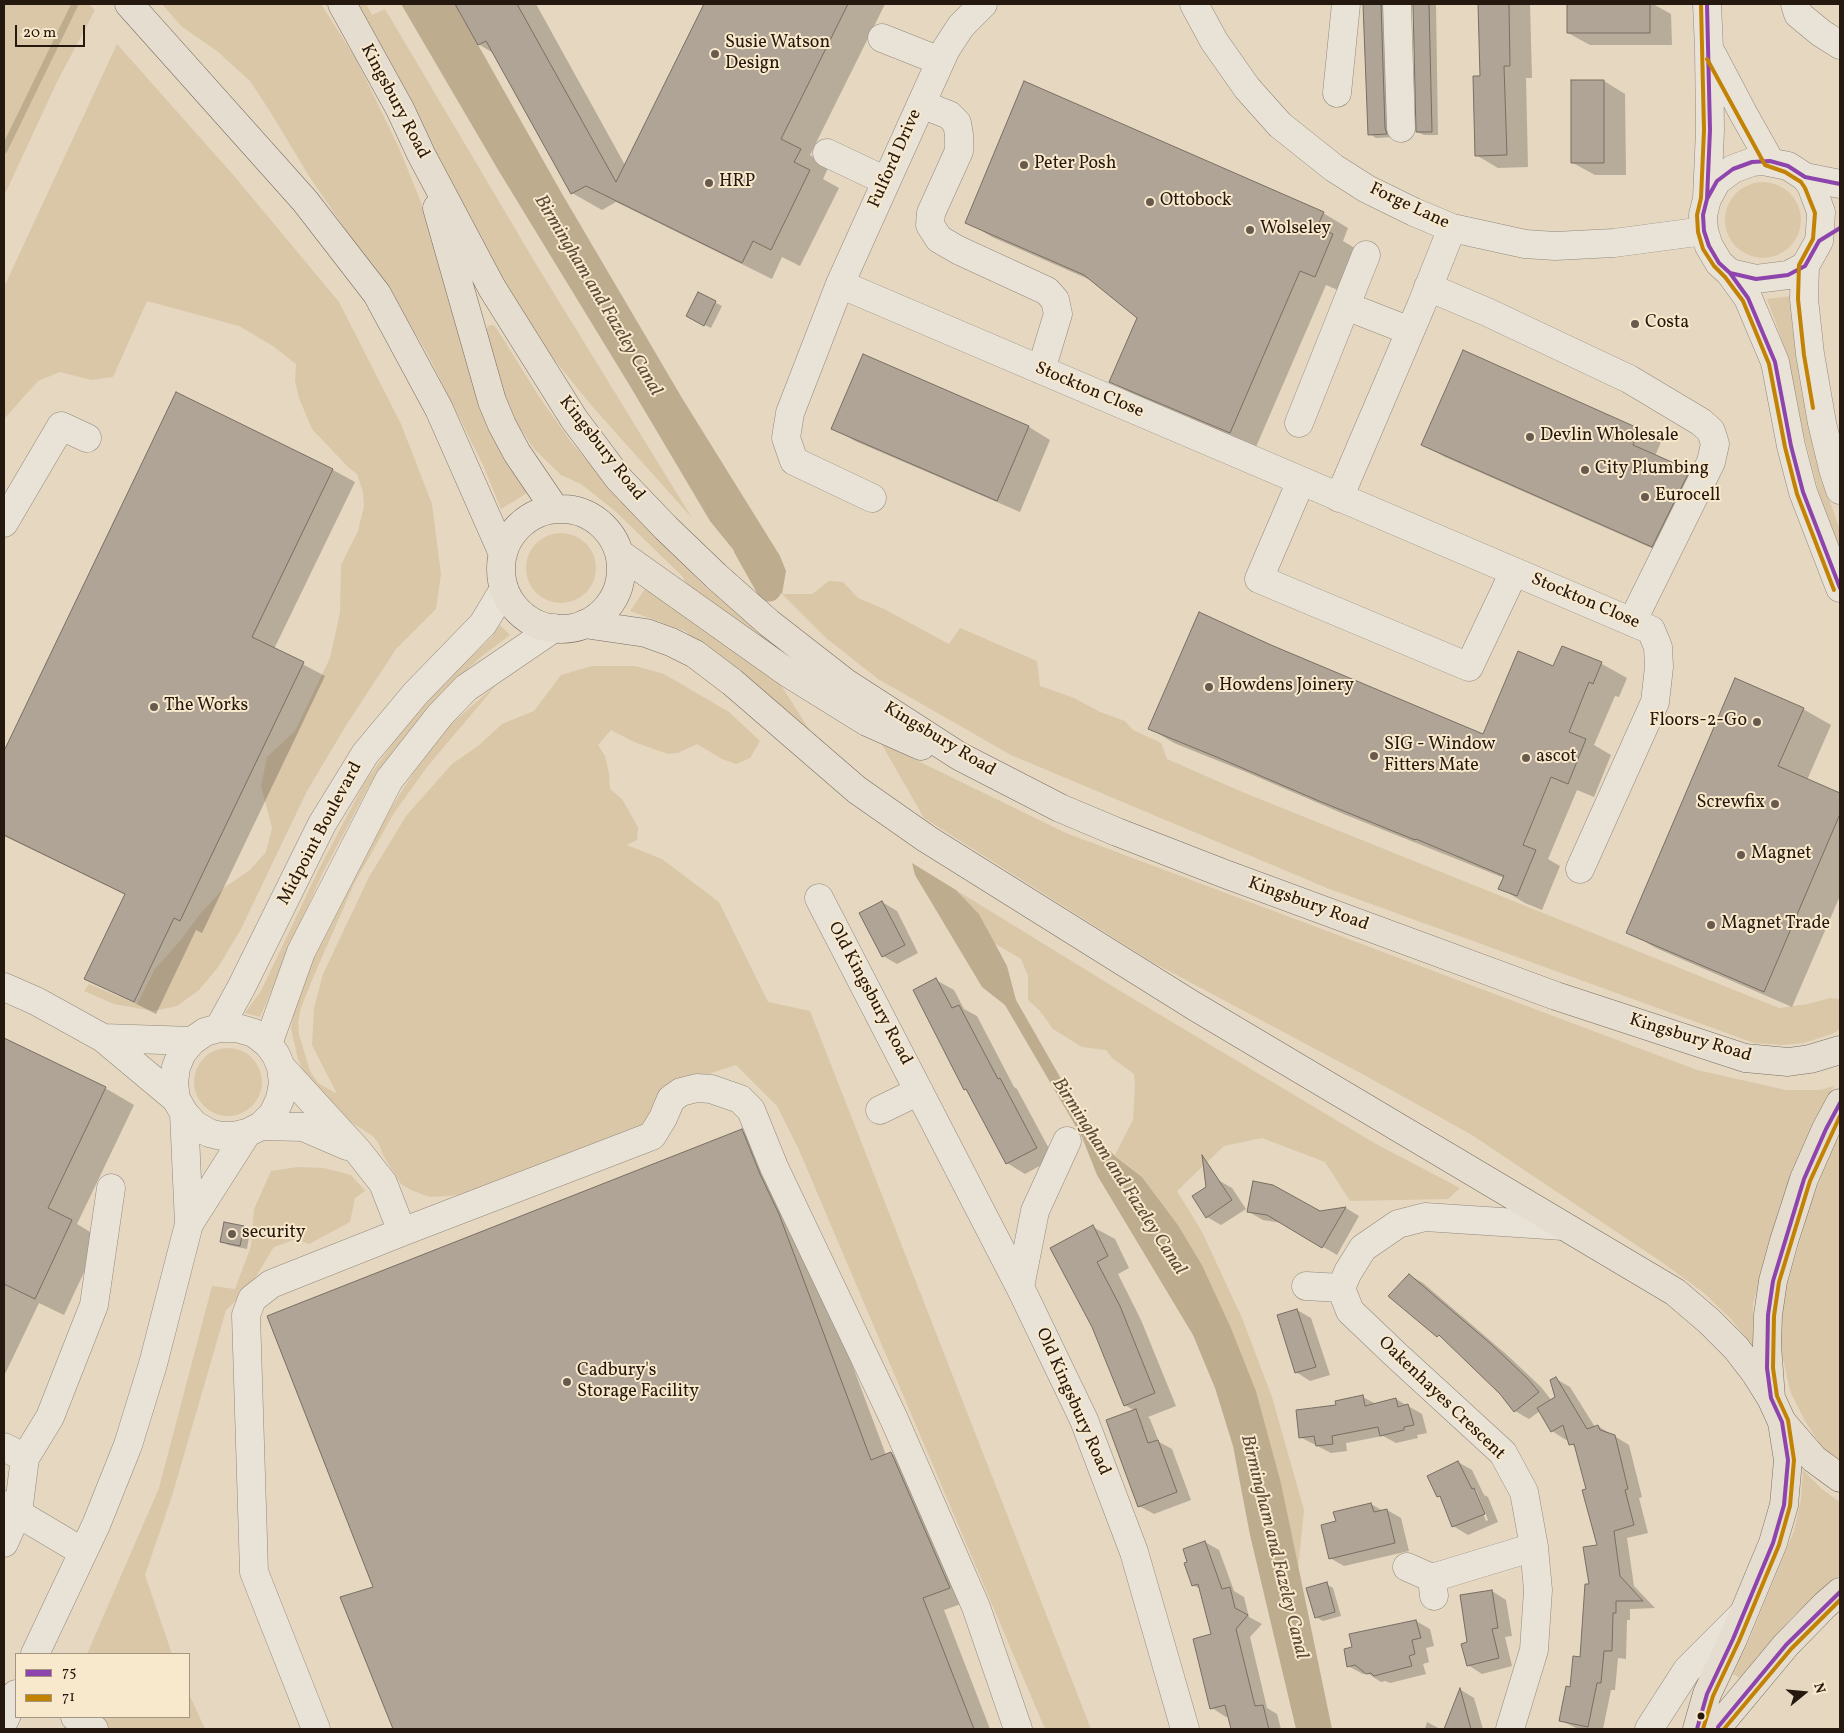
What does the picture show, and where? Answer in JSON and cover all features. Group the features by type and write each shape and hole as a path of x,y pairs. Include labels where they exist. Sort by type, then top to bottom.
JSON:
{"main road":[{"path":"129,4 305,201 377,294 439,409 503,554"},
{"name":"Kingsbury Road","path":"342,4 400,109 421,154 492,288 574,419 619,479 666,528 769,623 846,683 958,756 1060,808 1225,874 1556,996 1745,1058 1788,1062 1810,1059 1840,1050"},
{"path":"421,154 492,401 502,425 518,453 555,509"},
{"path":"555,509 572,510 588,515 602,525 612,538 619,553 621,570 618,588 610,603 598,616 584,624 569,628 554,628 541,625 518,611 510,601 504,589 501,571 503,554 510,537 522,523 538,513 555,509"},
{"path":"619,553 788,673 867,722 913,744 958,756"},
{"path":"584,624 646,633 671,642 694,654 732,682 857,790 927,839 1194,1006 1675,1292 1709,1321 1736,1348 1756,1374 1776,1410 1814,1458 1840,1478"},
{"path":"1697,1729 1707,1694 1773,1543 1784,1505 1788,1460 1776,1410 1767,1345 1768,1315 1773,1282 1804,1179 1826,1129 1840,1103"},
{"path":"1716,1729 1786,1645 1840,1592"}],"street":[{"name":"Fulford Drive","path":"872,498 794,461 786,438 790,413 840,284 946,49 962,26 983,4"},
{"name":"Forge Lane","path":"1194,4 1214,41 1247,88 1280,125 1334,168 1367,189 1414,212 1452,228 1525,244 1555,246 1614,244 1704,231"},
{"path":"1337,93 1346,4"},
{"path":"1397,4 1401,128"},
{"path":"1707,4 1710,130 1707,199 1703,215 1704,231 1709,246 1719,263 1730,273 1748,298 1775,362 1791,446 1803,492 1840,588"},
{"path":"1794,4 1798,14 1821,34 1840,44"},
{"path":"882,38 940,62"},
{"path":"1709,48 1770,161"},
{"path":"921,104 949,115 956,122 959,135 959,151 931,213 930,225 939,239 958,250 1047,291 1055,300 1058,314 1041,370"},
{"path":"827,153 886,181"},
{"path":"1707,199 1717,181 1733,169 1752,162 1770,161 1788,166 1805,177 1811,185 1830,235 1804,266 1788,275 1756,279 1730,273"},
{"path":"1805,177 1840,184"},
{"path":"1338,498 1452,228"},
{"path":"1299,423 1366,256"},
{"path":"1804,266 1804,299 1810,354 1822,423 1840,490"},
{"name":"Stockton Close","path":"840,284 1651,630 1658,646 1659,667 1655,702 1580,869"},
{"path":"1428,287 1487,312 1629,379 1700,422 1711,431 1715,444 1711,462 1632,622"},
{"path":"1346,306 1410,331"},
{"path":"4,523 61,426 87,438"},
{"path":"1301,481 1259,579 1470,667 1514,572"},
{"name":"Midpoint Boulevard","path":"219,1028 241,988 322,824 364,754 416,692 483,624 504,589"},
{"name":"Midpoint Boulevard","path":"275,1055 301,952 389,780 440,715 466,688 554,628"},
{"name":"Old Kingsbury Road","path":"819,898 1020,1287 1084,1420 1134,1552 1186,1729"},
{"path":"4,987 36,1001 102,1038 180,1106 195,1125 209,1133 221,1136 234,1136 254,1130 303,1127 357,1150"},
{"path":"35,1653 96,1525 128,1445 153,1364 189,1224 180,1106 174,1083 176,1067 182,1053 192,1041 205,1032 219,1028 237,1028 254,1033 357,1150 383,1183 402,1232"},
{"path":"102,1038 192,1041"},
{"path":"189,1224 254,1130 273,1114 280,1099 283,1083 275,1055"},
{"path":"316,1729 254,1572 246,1314 252,1298 271,1284 652,1136 663,1118 671,1099 680,1092 697,1088 711,1089 740,1099 750,1110 774,1167 898,1428 976,1608 1018,1729"},
{"path":"880,1110 919,1091"},
{"path":"1020,1287 1035,1211 1067,1142"},
{"path":"4,1543 11,1509 14,1452 50,1417 94,1305 111,1188"},
{"path":"1306,1286 1340,1288 1363,1248 1398,1224 1425,1217 1563,1226"},
{"name":"Oakenhayes Crescent","path":"1340,1288 1350,1311 1503,1454 1524,1492 1534,1547 1538,1590 1534,1650 1510,1729"},
{"path":"11,1509 83,1552"},
{"path":"1407,1566 1433,1587 1534,1547"},
{"path":"1649,1729 1687,1670 1743,1614"},
{"path":"4,1720 15,1696"},
{"path":"77,1718 94,1729"}],"shaded area":[{"path":"4,4 89,4 95,10 56,84 4,196"},
{"path":"162,4 321,4 356,59 399,148 420,200 455,304 487,426 506,463 527,493 501,509 483,465 427,353 381,276 356,245 309,176 250,81 217,51 181,26"},
{"path":"356,4 366,4 372,15 385,9 536,264 692,518 591,405 532,332 498,272"},
{"path":"117,44 235,177 339,302 401,424 432,504 441,574 436,609 396,649 347,724 307,791 241,929 219,966 199,990 177,1006 153,1011 114,1004 84,991 89,984 137,1004 155,969 180,941 200,914 225,887 250,870 266,852 272,828 261,786 267,757 295,731 330,658 340,613 341,565 358,531 364,506 363,492 357,474 312,429 299,398 295,381 296,364 273,346 239,326 147,301 113,377 91,380 60,372 38,381 4,419 4,287"},
{"path":"1763,182 1778,185 1790,193 1798,205 1801,220 1798,235 1790,247 1778,255 1763,258 1748,255 1736,247 1728,235 1725,220 1728,205 1736,193 1748,185"},
{"path":"1791,296 1800,374 1814,449 1822,479 1840,530 1840,550 1820,497 1782,340 1767,299"},
{"path":"493,325 571,442 615,493 701,583 738,613 777,649 686,584 683,577 614,510 581,484 561,475 534,449 507,408 485,332 488,326"},
{"path":"561,533 574,536 586,543 593,555 596,568 593,581 586,593 574,600 561,603 548,600 536,593 529,581 526,568 529,555 536,543 548,536"},
{"path":"829,581 843,582 858,598 884,609 949,644 960,628 1037,661 1040,686 1074,698 1100,712 1125,721 1133,730 1161,743 1167,759 1240,791 1779,1008 1808,1004 1830,998 1840,999 1840,1029 1832,1034 1804,1043 1782,1045 1754,1043 1327,888 1011,755 878,679 826,638 782,594 812,594"},
{"path":"645,589 779,682 819,745 685,631 630,611"},
{"path":"500,625 510,635 481,657 443,691 405,737 369,786 322,874 260,1017 245,1013 261,991 318,871 365,782 401,732 440,687 491,638"},
{"path":"592,666 635,666 664,674 729,712 760,741 750,758 736,764 722,759 697,744 678,753 668,754 634,742 611,730 598,745 605,756 610,789 622,799 638,827 637,840 627,845 662,859 719,902 768,1002 810,1011 1091,1729 1045,1729 799,1150 777,1106 736,1065 672,1086 650,1122 472,1192 430,1197 401,1184 373,1136 335,1112 306,1079 298,1059 291,1029 293,1015 301,990 318,947 376,832 414,772 449,726 497,684 427,767 394,813 354,884 301,1008 298,1022 299,1035 310,1071 318,1083 337,1094 312,1045 314,1008 323,974 369,877 406,816 452,764 478,746 502,724 534,711 561,675"},
{"path":"881,743 1066,833 1697,1070 1786,1090 1820,1090 1834,1086 1804,1146 1780,1205 1753,1304 1753,1346 1731,1319 1704,1293 1663,1263 1472,1135 1152,962 924,818"},
{"path":"956,890 1376,1144 1460,1188 1448,1199 1350,1201 1325,1162 1262,1138 1224,1146 1177,1191 1202,1232 1242,1318 1272,1397 1304,1510 1298,1570 1281,1483 1256,1391 1231,1328 1202,1265 1178,1225 1142,1177 1115,1155 1133,1120 1134,1074 1112,1058 1106,1050 1082,1047 1053,1029 1040,1011 1028,1000 1028,976 1021,959 994,943 979,914"},
{"path":"228,1048 241,1051 252,1058 259,1069 262,1082 259,1095 252,1106 241,1113 228,1116 215,1113 204,1106 197,1095 194,1082 197,1069 204,1058 215,1051"},
{"path":"1840,1133 1840,1464 1822,1447 1805,1421 1790,1391 1782,1354 1780,1324 1785,1291 1810,1207 1830,1151"},
{"path":"298,1167 324,1168 351,1175 365,1191 355,1198 350,1222 309,1244 296,1239 274,1247 247,1291 226,1310 172,1496 145,1575 172,1653 87,1653 159,1488 212,1286 235,1289 251,1246 254,1209 271,1171"},
{"path":"1803,1470 1823,1490 1840,1502 1840,1575 1792,1617 1740,1678 1733,1674 1750,1638 1794,1531 1801,1499"},
{"path":"190,1696 205,1729 109,1729 99,1718 190,1718"}],"water":[{"path":"401,4 455,4 561,192 682,398 780,556 786,571 782,594 740,558 710,521 497,168"},
{"path":"912,863 956,890 979,914 1007,966 1016,1000 1092,1133 1115,1156 1142,1177 1178,1225 1202,1265 1231,1328 1256,1391 1281,1483 1332,1729 1296,1729 1250,1535 1233,1446 1215,1388 1193,1335 1097,1175 1082,1137 1005,1005 982,987 915,875"}],"building":[{"path":"455,4 517,4 616,182 704,4 848,4 781,139 801,149 794,162 810,170 771,250 753,241 742,263 586,186 571,194 486,41 478,45"},
{"path":"1363,4 1381,4 1385,128 1387,134 1368,135"},
{"path":"1413,4 1429,4 1432,132 1416,132"},
{"path":"1478,4 1509,4 1510,66 1504,66 1507,155 1475,156 1473,76 1480,76"},
{"path":"1567,4 1650,4 1650,33 1567,33"},
{"path":"1571,80 1604,80 1604,163 1571,163"},
{"path":"1024,81 1324,212 1317,227 1333,234 1315,277 1300,271 1230,433 1109,382 1137,318 1084,275 965,223"},
{"path":"698,292 716,301 704,326 686,316"},
{"path":"1463,350 1640,429 1633,445 1690,470 1652,547 1421,445"},
{"path":"863,354 1029,426 997,501 831,429"},
{"name":"The Works","path":"176,392 333,469 252,637 304,662 180,921 174,918 134,1002 84,979 125,894 4,835 4,751"},
{"path":"1199,612 1271,645 1483,734 1518,651 1553,666 1562,646 1602,662 1593,684 1589,682 1569,732 1586,739 1568,784 1551,777 1523,845 1536,850 1517,896 1498,889 1504,876 1148,729"},
{"path":"1735,678 1804,708 1778,766 1840,793 1840,814 1764,992 1626,933"},
{"path":"882,901 905,945 882,957 859,913"},
{"path":"936,978 952,1008 959,1005 1037,1148 1006,1164 966,1089 964,1090 913,990"},
{"path":"4,1038 106,1087 48,1208 72,1220 35,1299 4,1284"},
{"name":"Cadbury's Storage Facility","path":"742,1129 779,1214 871,1460 891,1452 950,1588 923,1598 974,1729 393,1729 340,1597 373,1587 267,1316"},
{"path":"1202,1155 1232,1200 1206,1218 1192,1196 1206,1187"},
{"path":"1253,1181 1273,1185 1320,1211 1346,1207 1322,1248 1267,1215 1247,1212"},
{"name":"security","path":"224,1222 244,1226 240,1246 220,1242"},
{"path":"1093,1225 1108,1256 1097,1262 1120,1306 1155,1393 1124,1406 1092,1327 1050,1248"},
{"path":"1409,1274 1491,1344 1539,1392 1514,1412 1500,1394 1439,1335 1437,1337 1388,1296"},
{"path":"1297,1309 1316,1367 1295,1373 1277,1315"},
{"path":"1556,1377 1587,1429 1598,1425 1600,1430 1615,1435 1628,1489 1625,1490 1634,1525 1614,1531 1620,1576 1643,1601 1616,1601 1616,1613 1613,1613 1612,1651 1604,1651 1601,1683 1597,1683 1588,1727 1559,1721 1566,1686 1570,1687 1573,1656 1580,1657 1585,1584 1589,1584 1583,1547 1597,1545 1582,1490 1586,1489 1574,1444 1569,1445 1563,1425 1551,1432 1537,1408 1555,1397 1550,1380"},
{"path":"1363,1395 1365,1406 1396,1398 1398,1407 1408,1404 1414,1425 1404,1427 1404,1430 1380,1436 1378,1427 1332,1436 1333,1444 1316,1446 1314,1436 1299,1438 1296,1410 1336,1405 1335,1401"},
{"path":"1136,1409 1148,1443 1158,1440 1177,1492 1138,1507 1106,1420"},
{"path":"1458,1461 1472,1489 1474,1488 1485,1514 1452,1527 1440,1496 1437,1497 1427,1476"},
{"path":"1371,1503 1374,1512 1387,1509 1395,1543 1329,1559 1321,1525 1336,1521 1333,1512"},
{"path":"1205,1541 1222,1589 1230,1587 1235,1608 1248,1615 1236,1629 1255,1706 1263,1705 1269,1729 1231,1729 1225,1705 1210,1709 1193,1639 1211,1634 1198,1584 1192,1586 1184,1563 1187,1562 1183,1549"},
{"path":"1327,1582 1335,1612 1315,1618 1306,1588"},
{"path":"1492,1590 1498,1628 1492,1629 1499,1658 1467,1666 1461,1644 1467,1642 1460,1595"},
{"path":"1416,1620 1421,1638 1412,1640 1415,1654 1409,1656 1412,1666 1374,1676 1371,1673 1366,1674 1355,1665 1347,1667 1344,1649 1352,1647 1349,1634"},
{"path":"1460,1688 1471,1729 1444,1729"}],"waterway":[{"path":"4,150 75,4"},
{"name":"Birmingham and Fazeley Canal","path":"746,548 769,589"}],"transit line":[{"name":"71","path":"1701,4 1704,130 1701,198 1697,215 1698,232 1703,249 1714,266 1743,301 1769,364 1785,447 1797,494 1834,590"},
{"name":"75","path":"1707,4 1710,130 1707,199"},
{"name":"71","path":"1707,59 1765,165 1785,172 1801,182 1815,213 1813,239 1799,265 1798,299 1804,355 1813,408"},
{"name":"75","path":"1840,184 1805,177 1788,166 1770,161 1752,162 1733,169 1717,181 1707,199 1703,215 1704,231 1709,246 1719,263 1730,273 1756,279 1788,275 1805,266 1819,241 1840,228"},
{"name":"75","path":"1730,273 1748,298 1775,362 1791,446 1803,492 1840,588"},
{"name":"75","path":"1697,1729 1707,1694 1733,1639 1773,1543 1784,1505 1788,1460 1782,1422 1771,1398 1767,1368 1768,1315 1773,1281 1804,1179 1826,1129 1840,1103"},
{"name":"71","path":"1703,1729 1713,1696 1739,1641 1779,1545 1790,1506 1794,1460 1788,1420 1777,1396 1773,1368 1774,1316 1779,1282 1810,1181 1840,1116"},
{"name":"75","path":"1718,1727 1786,1645 1840,1592"},
{"name":"71","path":"1724,1729 1791,1649 1840,1600"}],"place":[{"name":"Susie Watson Design","path":"715,54"},
{"name":"Peter Posh","path":"1024,165"},
{"name":"HRP","path":"709,183"},
{"name":"Ottobock","path":"1150,202"},
{"name":"Wolseley","path":"1250,230"},
{"name":"Costa","path":"1635,324"},
{"name":"Devlin Wholesale","path":"1530,437"},
{"name":"City Plumbing","path":"1585,470"},
{"name":"Eurocell","path":"1645,497"},
{"name":"Howdens Joinery","path":"1209,687"},
{"name":"The Works","path":"154,707"},
{"name":"Floors-2-Go","path":"1757,722"},
{"name":"SIG - Window Fitters Mate","path":"1374,756"},
{"name":"ascot","path":"1526,758"},
{"name":"Screwfix","path":"1775,804"},
{"name":"Magnet","path":"1741,855"},
{"name":"Magnet Trade","path":"1711,925"},
{"name":"security","path":"232,1234"},
{"name":"Cadbury's Storage Facility","path":"567,1382"}]}
